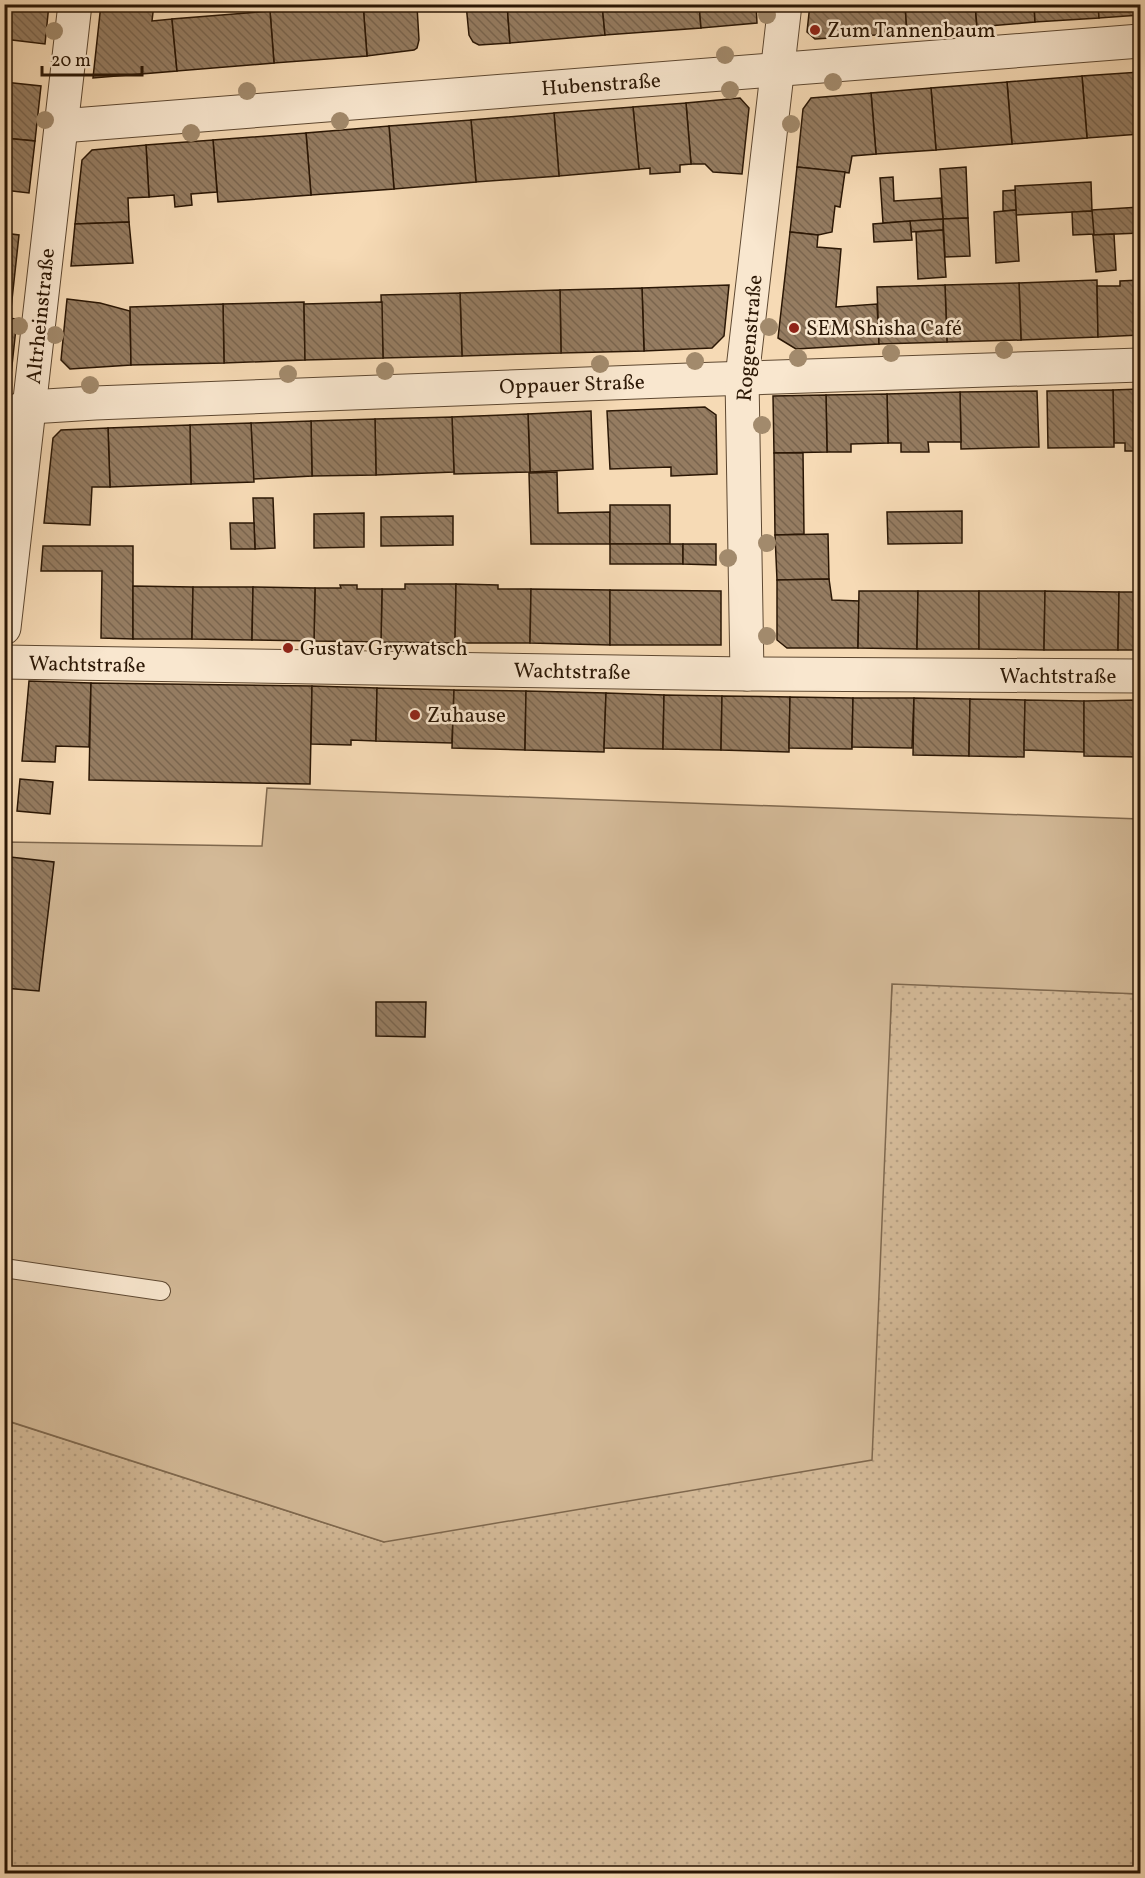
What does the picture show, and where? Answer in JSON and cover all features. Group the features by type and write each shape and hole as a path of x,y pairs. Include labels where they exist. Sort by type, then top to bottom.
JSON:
{"street":[{"name":"Altrheinstraße","path":"4,628 17,410 62,126 75,4"},
{"name":"Roggenstraße","path":"747,674 742,378 785,4"},
{"name":"Hubenstraße","path":"62,126 1140,42"},
{"name":"Oppauer Straße","path":"17,410 742,378 1140,364"},
{"name":"Wachtstraße","path":"4,662 747,674 1140,676"}],"lane":[{"path":"4,1268 161,1291"}],"shaded area":[{"path":"267,788 1140,819 1140,994 892,984 872,1460 384,1542 5,1420 5,842 262,846"},
{"path":"892,983 1140,994 1140,1873 5,1873 4,1420 384,1542 888,1066"}],"building":[{"path":"4,4 49,4 45,44 4,39"},
{"path":"101,4 154,4 152,21 172,19 177,71 93,78"},
{"path":"363,4 435,4 417,6 419,40 417,48 367,56"},
{"path":"363,4 367,56 274,63 270,11"},
{"path":"466,4 507,4 510,43 479,45 473,42 469,35"},
{"path":"507,4 602,4 605,35 510,43"},
{"path":"602,4 699,4 701,28 605,35"},
{"path":"699,4 756,4 757,23 701,28"},
{"path":"810,4 905,4 907,33 815,39 807,32"},
{"path":"905,4 975,4 977,27 907,33"},
{"path":"975,4 1034,4 1035,22 977,27"},
{"path":"1034,4 1098,4 1099,18 1035,22"},
{"path":"1098,4 1140,4 1140,15 1099,18"},
{"path":"270,11 274,63 177,71 172,19"},
{"path":"1140,72 1140,134 1087,138 1082,76"},
{"path":"1082,76 1087,138 1012,144 1007,82"},
{"path":"4,82 41,86 35,141 4,138"},
{"path":"1007,82 1012,144 936,150 931,88"},
{"path":"931,88 936,150 876,154 871,93"},
{"path":"871,93 876,154 852,156 849,173 797,167 803,109 811,98"},
{"path":"740,98 749,108 742,174 713,172 705,164 691,164 686,103"},
{"path":"686,103 691,164 680,165 680,172 650,174 650,168 639,169 633,107"},
{"path":"633,107 639,169 559,176 554,113"},
{"path":"554,113 559,176 476,182 471,120"},
{"path":"471,120 476,182 394,189 389,126"},
{"path":"389,126 394,189 311,195 306,133"},
{"path":"306,133 311,195 218,202 213,140"},
{"path":"4,138 35,141 29,193 4,190"},
{"path":"213,140 217,192 191,194 192,205 175,207 174,195 149,197 146,145"},
{"path":"146,145 149,197 128,198 129,222 75,224 82,160 92,150"},
{"path":"797,167 845,172 840,207 835,206 832,232 818,235 790,232"},
{"path":"966,167 968,218 943,219 940,169"},
{"path":"893,177 894,201 941,198 943,219 883,223 880,178"},
{"path":"1091,182 1092,211 1016,215 1015,186"},
{"path":"1015,190 1016,210 1003,211 1003,191"},
{"path":"1140,207 1140,233 1093,235 1092,210"},
{"path":"1016,210 1019,261 996,263 994,212"},
{"path":"1092,211 1094,234 1073,235 1072,212"},
{"path":"968,218 970,256 945,257 943,219"},
{"path":"943,219 943,230 911,232 910,221"},
{"path":"910,221 912,240 874,242 873,224"},
{"path":"129,222 133,263 71,266 75,224"},
{"path":"943,230 946,277 918,279 916,232"},
{"path":"790,232 818,235 817,247 841,249 836,307 877,304 879,344 796,349 778,338"},
{"path":"4,233 19,235 10,318 4,318"},
{"path":"1114,234 1116,270 1096,272 1093,235"},
{"path":"1097,280 1098,337 1021,340 1019,283"},
{"path":"1140,280 1140,335 1098,337 1097,286 1120,286 1120,281"},
{"path":"1019,283 1021,340 947,342 945,285"},
{"path":"729,285 724,336 712,348 644,351 642,288"},
{"path":"945,285 947,342 879,344 877,287"},
{"path":"642,288 644,351 561,353 560,290"},
{"path":"560,290 561,353 462,356 460,293"},
{"path":"460,293 462,356 383,358 381,295"},
{"path":"67,299 100,303 130,311 131,365 70,369 61,360"},
{"path":"304,302 305,360 224,363 223,304"},
{"path":"382,302 383,358 305,360 304,304"},
{"path":"223,304 224,363 131,365 130,307"},
{"path":"4,318 17,319 10,384 4,390"},
{"path":"1140,389 1140,451 1125,451 1125,443 1114,443 1113,390"},
{"path":"1113,390 1114,447 1048,448 1047,391"},
{"path":"1037,391 1039,447 961,449 960,392"},
{"path":"960,392 961,442 928,442 929,452 901,452 901,443 888,443 887,394"},
{"path":"887,394 888,443 851,444 851,452 827,452 826,395"},
{"path":"826,395 827,452 774,453 773,396"},
{"path":"705,407 716,415 717,474 671,476 671,467 610,469 607,411"},
{"path":"591,411 593,469 530,472 528,414"},
{"path":"528,414 530,472 454,474 452,417"},
{"path":"452,417 454,472 376,475 375,419"},
{"path":"375,419 376,475 312,476 311,421"},
{"path":"311,421 312,476 253,479 251,423"},
{"path":"251,423 254,482 191,484 190,425"},
{"path":"190,425 191,484 110,487 108,428"},
{"path":"108,428 110,487 92,487 90,525 44,523 53,438 61,430"},
{"path":"774,453 803,453 804,534 775,535"},
{"path":"557,472 558,513 610,512 610,544 531,544 529,473"},
{"path":"253,498 273,498 275,548 255,549"},
{"path":"610,505 670,505 670,544 610,544"},
{"path":"962,511 962,543 888,544 887,512"},
{"path":"364,513 364,547 314,548 314,514"},
{"path":"453,516 453,545 381,546 381,517"},
{"path":"230,523 254,523 255,549 231,549"},
{"path":"828,534 829,579 777,580 775,535"},
{"path":"610,544 683,544 683,564 610,564"},
{"path":"683,544 716,544 716,565 683,564"},
{"path":"43,546 133,546 133,639 101,638 102,571 41,571"},
{"path":"829,579 832,600 859,601 858,648 787,648 777,640 777,580"},
{"path":"405,584 456,584 455,643 381,642 382,589 405,589"},
{"path":"456,584 498,585 498,589 531,589 530,643 455,643"},
{"path":"340,585 357,585 357,589 382,589 381,642 314,641 315,588 341,588"},
{"path":"133,586 193,587 192,639 133,639"},
{"path":"193,587 253,587 252,640 192,639"},
{"path":"253,587 315,588 314,641 252,640"},
{"path":"531,589 610,590 610,645 530,643"},
{"path":"610,590 721,591 721,645 610,645"},
{"path":"859,591 918,591 917,649 858,648"},
{"path":"918,591 979,591 979,649 917,649"},
{"path":"979,591 1045,591 1044,650 979,649"},
{"path":"1045,591 1119,592 1118,650 1044,650"},
{"path":"1119,592 1140,592 1140,650 1118,650"},
{"path":"29,681 91,683 89,747 56,746 55,762 22,761"},
{"path":"91,683 312,686 310,784 89,780"},
{"path":"312,686 377,688 376,741 351,740 351,745 311,744"},
{"name":"Zuhause","path":"377,688 454,690 452,743 376,741"},
{"path":"454,690 526,691 525,750 452,748"},
{"path":"526,691 606,693 604,752 525,750"},
{"path":"606,693 664,695 663,749 604,748"},
{"path":"664,695 722,696 721,750 663,749"},
{"path":"722,696 790,697 789,752 721,750"},
{"path":"790,697 853,698 852,749 789,748"},
{"path":"853,698 914,698 912,748 852,747"},
{"path":"914,698 970,699 969,756 913,755"},
{"path":"970,699 1025,700 1024,757 969,756"},
{"path":"1025,700 1084,701 1084,752 1024,750"},
{"path":"1140,700 1140,757 1084,756 1084,701"},
{"path":"20,779 53,782 50,814 17,811"},
{"path":"10,857 54,862 39,991 4,988 4,900"},
{"path":"376,1002 426,1002 425,1037 376,1036"}],"place":[{"name":"Zum Tannenbaum","path":"815,30"},
{"name":"SEM Shisha Café","path":"794,328"},
{"name":"Gustav Grywatsch","path":"288,648"},
{"name":"Zuhause","path":"415,715"}]}
